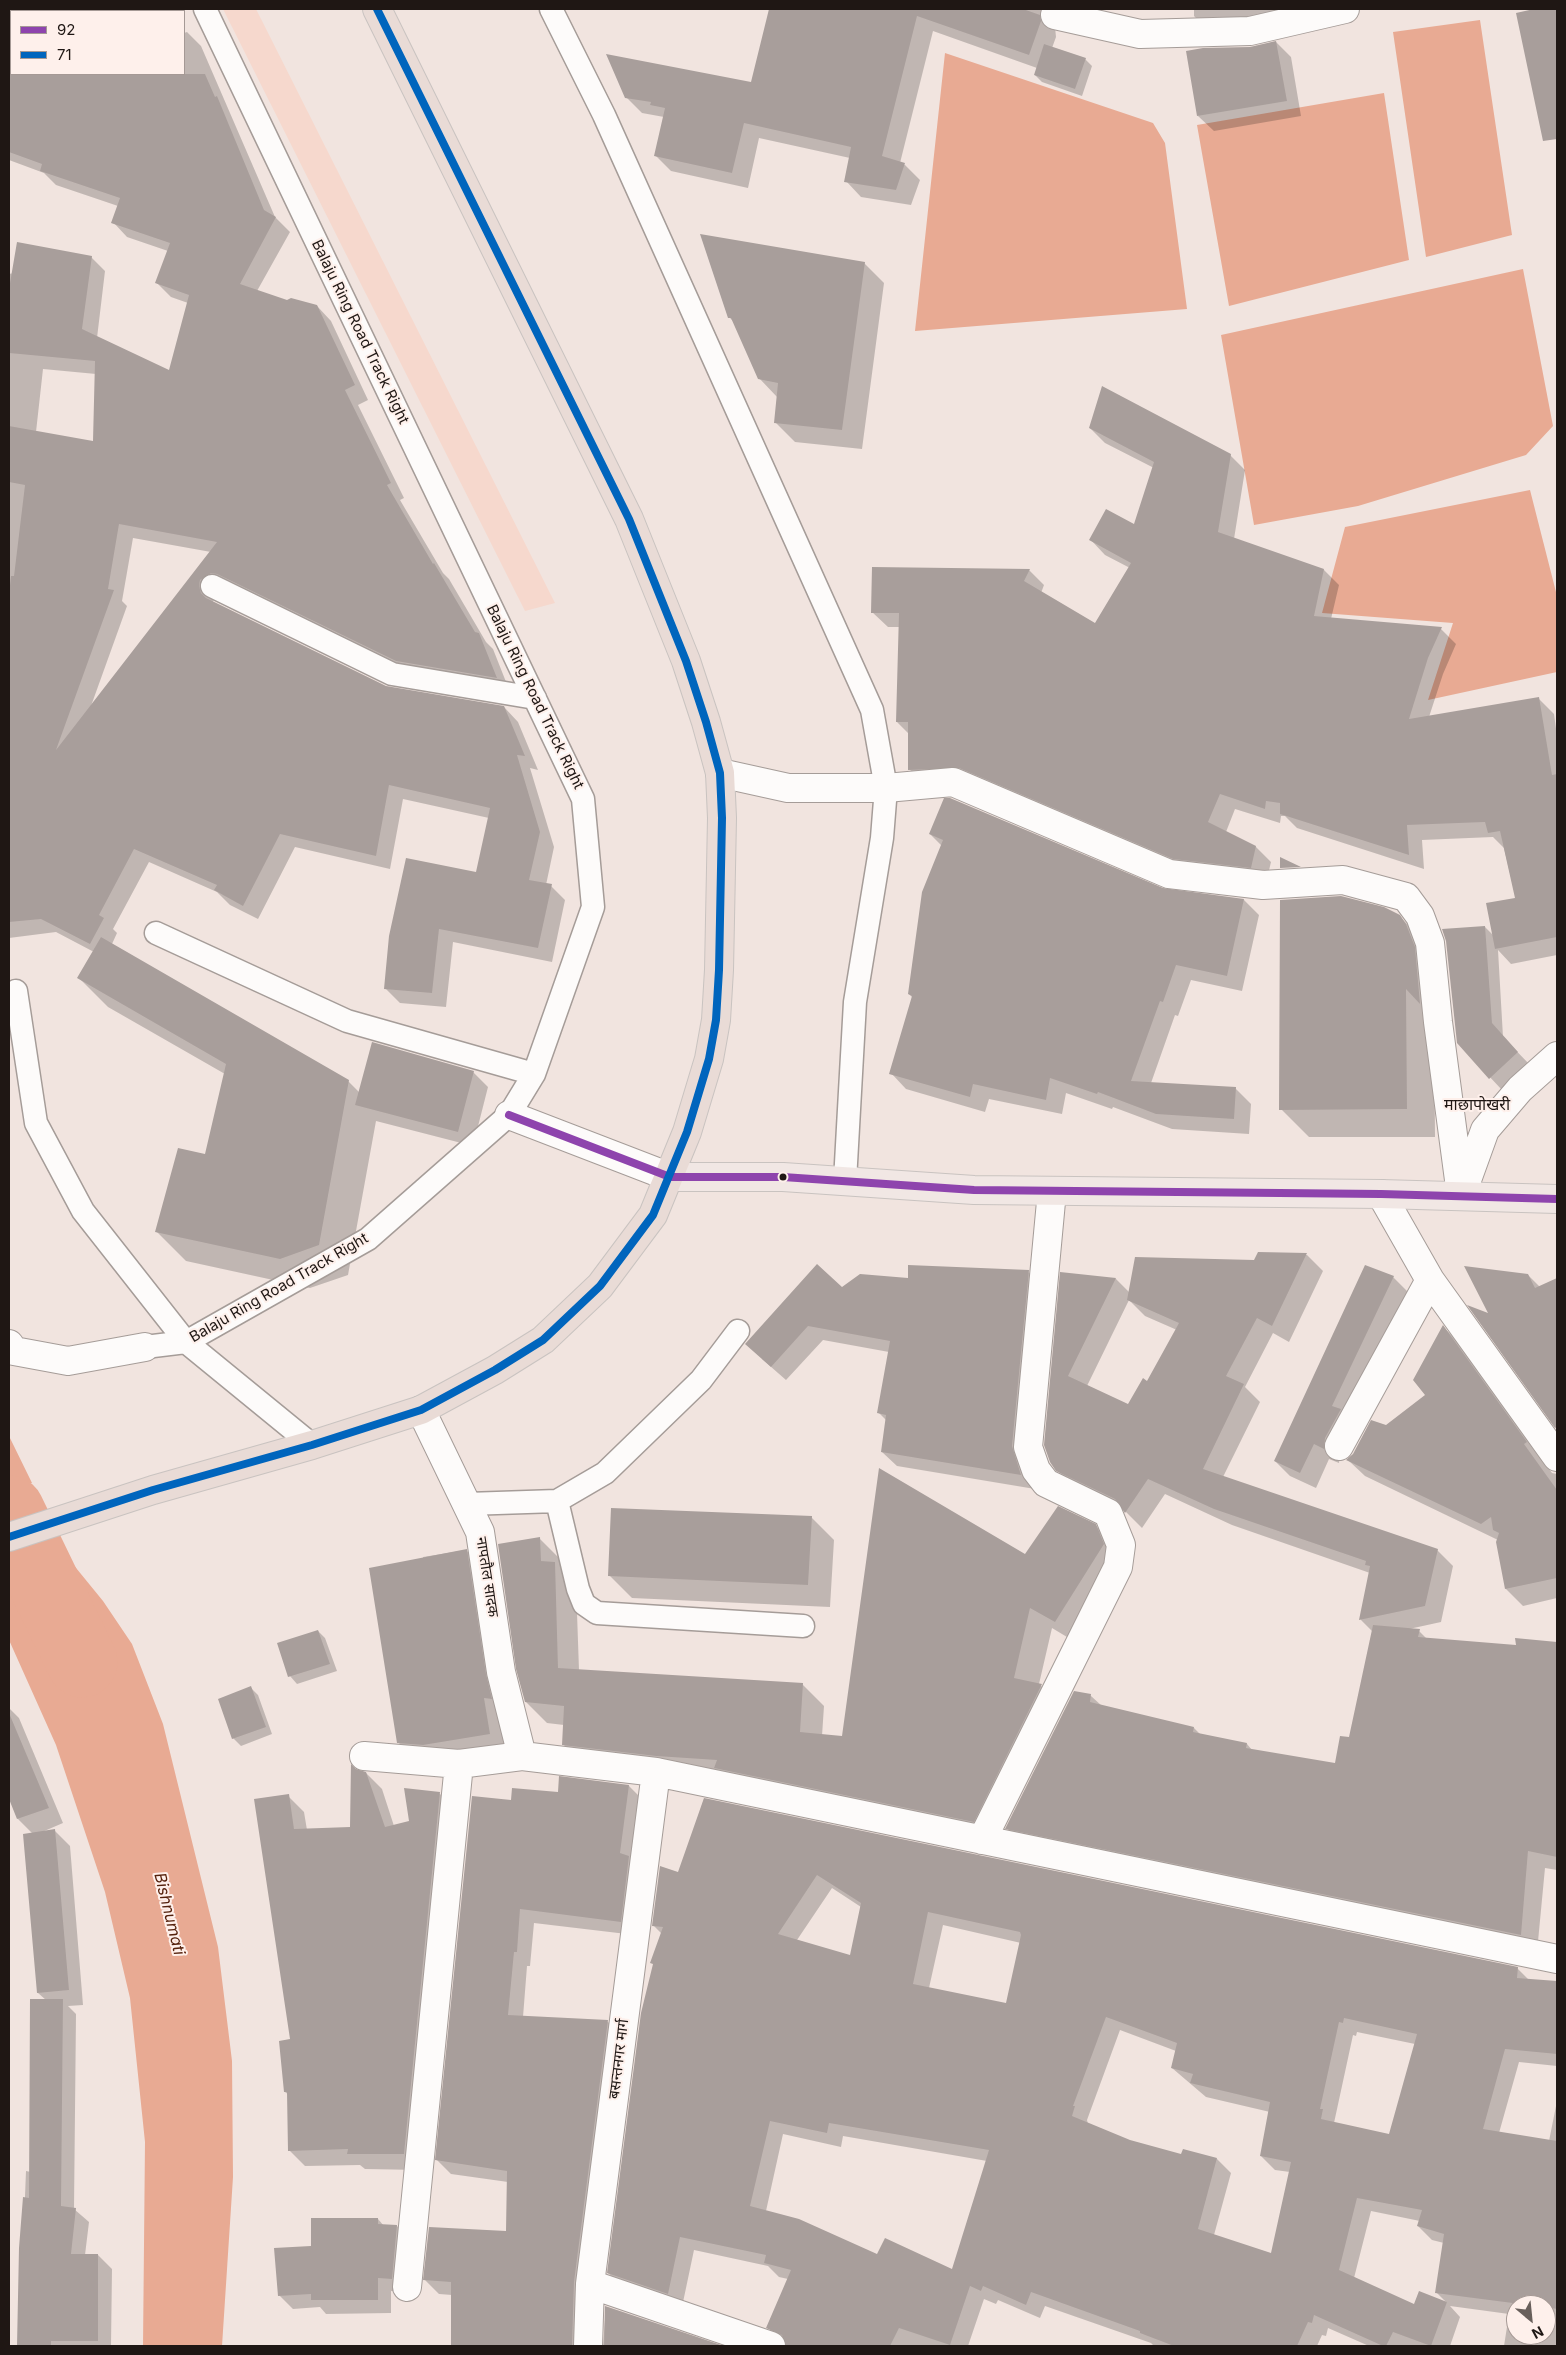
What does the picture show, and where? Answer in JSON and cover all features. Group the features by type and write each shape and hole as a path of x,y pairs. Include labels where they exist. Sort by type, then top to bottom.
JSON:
{"highway":[{"path":"9,1537 153,1490 312,1445 421,1410 495,1370 543,1340 600,1286 653,1215 670,1177 701,1091 716,1020 722,873 720,773 686,661 629,519 377,9"}],"main road":[{"path":"670,1177 783,1177 974,1190 1381,1194 1557,1199"}],"street":[{"path":"1057,9 1055,15 1140,34 1250,31 1345,9"},
{"path":"720,773 788,788 886,788 953,782 1169,874 1263,886 1343,880 1406,897 1420,916 1430,943 1438,1022 1461,1196"},
{"path":"1461,1196 1485,1130 1520,1089 1557,1056"},
{"path":"509,1114 670,1177"},
{"path":"982,1840 1118,1568 1121,1545 1108,1513 1046,1483 1036,1470 1028,1447 1052,1191"},
{"path":"1381,1194 1430,1280 1557,1457"},
{"path":"1339,1446 1430,1280"},
{"path":"9,1344 14,1351 68,1361 145,1348"},
{"name":"नापतौल सादक","path":"421,1410 480,1532 501,1672 522,1756"},
{"path":"364,1756 459,1764 522,1756 656,1772 1557,1959"},
{"path":"407,2287 459,1764"},
{"name":"बसन्तनगर मार्ग","path":"588,2346 590,2284 656,1772"},
{"path":"590,2284 771,2346"}],"lane":[{"name":"Balaju Ring Road Track Right","path":"145,1348 186,1342 368,1239 509,1114 534,1074 593,907 583,799 205,9"},
{"path":"551,9 608,124 872,710 886,788 882,838 855,1002 845,1181"},
{"path":"212,586 392,674 535,698"},
{"path":"156,932 347,1021 534,1074"},
{"path":"16,991 36,1123 82,1211 186,1342 312,1445"},
{"path":"467,1504 557,1501 605,1473 701,1380 738,1331"},
{"path":"557,1501 578,1590 584,1604 597,1613 803,1626"}],"shaded area":[{"path":"223,9 256,9 555,603 525,611"}],"water":[{"path":"1480,20 1512,235 1426,257 1393,32"},
{"path":"945,53 1153,123 1165,143 1187,309 915,331"},
{"path":"1384,93 1409,260 1229,306 1197,125"},
{"path":"1523,269 1553,426 1526,455 1358,506 1254,525 1221,335"},
{"path":"1530,490 1557,596 1557,672 1428,700 1453,623 1322,613 1345,527"},
{"path":"9,1436 32,1483 9,1491"},
{"path":"72,1563 103,1601 132,1644 163,1724 218,1947 232,2061 233,2177 222,2346 143,2346 145,2142 130,1998 105,1892 56,1745 9,1640 9,1583"}],"pier":[{"path":"71,1561 75,1562 9,1583 9,1581"}],"building":[{"path":"769,9 1023,9 1040,15 1041,21 1029,55 917,16 882,156 905,163 896,190 844,182 851,147 744,123 732,173 654,156 665,108 650,105 651,102 625,98 606,54 751,82"},
{"path":"1534,9 1557,9 1557,139 1543,141 1516,13"},
{"path":"1276,41 1287,101 1197,116 1186,51 1203,48 1250,47"},
{"path":"1044,44 1086,58 1075,89 1034,75"},
{"path":"9,74 205,74 215,97 217,96 264,210 276,217 240,284 287,300 291,298 317,305 355,385 345,390 391,483 387,485 475,632 479,633 497,678 396,661 217,574 211,573 200,580 201,593 206,598 386,686 504,706 525,756 517,755 540,832 529,880 552,884 538,948 439,929 432,993 384,989 389,936 406,858 476,872 490,808 389,785 376,856 280,834 243,906 214,890 217,885 134,849 99,915 104,918 90,944 41,919 9,922 9,594 11,576 14,576 25,485 9,482 9,426 93,441 95,361 9,353 9,289 17,242 92,256 82,329 169,370 189,295 155,283 170,243 111,223 120,198 40,171 42,164 9,152","holes":["119,524 217,542 56,750 114,590 108,589"]},
{"path":"700,234 865,262 842,430 774,423 778,383 758,379 731,318 728,318"},
{"path":"1102,386 1231,454 1218,532 1324,569 1314,616 1442,627 1428,658 1409,719 1539,697 1552,775 1557,774 1557,937 1495,949 1486,903 1515,898 1500,831 1488,833 1485,822 1407,825 1409,855 1280,814 1280,803 1266,801 1265,809 1220,794 1208,822 1256,846 1251,868 1173,859 959,768 908,770 908,722 896,722 899,613 871,613 872,567 1030,569 1024,581 1095,623 1131,563 1089,540 1106,509 1134,524 1154,462 1089,428"},
{"path":"944,798 950,798 1163,888 1244,899 1227,976 1176,965 1163,1002 1160,1001 1131,1081 1236,1087 1234,1119 1156,1114 1098,1092 1097,1094 1050,1078 1046,1100 973,1084 970,1097 889,1074 912,996 908,994 922,892 943,840 929,834"},
{"path":"1280,857 1301,867 1280,868"},
{"path":"1341,896 1384,907 1400,915 1406,924 1415,947 1420,1004 1406,989 1407,1109 1279,1110 1280,900"},
{"path":"1485,926 1492,1023 1518,1052 1489,1079 1457,1043 1446,941 1442,929"},
{"path":"101,937 349,1080 319,1245 280,1259 155,1232 178,1148 205,1154 226,1064 77,978"},
{"path":"372,1042 474,1071 458,1132 355,1105"},
{"path":"1258,1252 1307,1253 1272,1326 1257,1318 1226,1376 1244,1384 1203,1469 1438,1549 1425,1606 1359,1620 1370,1566 1365,1565 1366,1561 1214,1509 1148,1479 1125,1513 1115,1499 1056,1471 1050,1462 1044,1445 1060,1272 1116,1278 1068,1376 1128,1404 1143,1378 1147,1381 1179,1323 1127,1300 1135,1257 1254,1260"},
{"path":"817,1264 842,1287 860,1274 908,1278 908,1265 1029,1270 1012,1446 1021,1475 881,1452 886,1415 877,1413 890,1341 808,1326 771,1367 745,1344"},
{"path":"1365,1265 1394,1276 1332,1406 1341,1409 1325,1438 1324,1449 1314,1444 1300,1473 1274,1461"},
{"path":"1464,1266 1528,1274 1535,1288 1557,1278 1557,1427 1555,1428 1467,1305 1488,1313"},
{"path":"1443,1325 1527,1442 1524,1444 1557,1490 1557,1578 1505,1589 1496,1542 1499,1533 1493,1530 1491,1517 1481,1524 1346,1460 1353,1454 1371,1420 1386,1425 1425,1395 1413,1380"},
{"path":"879,1468 1025,1554 1058,1506 1096,1524 1104,1544 1055,1622 1030,1608 1014,1678 1042,1684 974,1822 714,1768 717,1760 656,1756 562,1745 564,1706 525,1702 516,1669 498,1544 540,1537 541,1561 555,1562 558,1668 803,1683 800,1732 842,1736"},
{"path":"611,1508 812,1516 808,1585 608,1576"},
{"path":"467,1549 486,1674 492,1699 484,1698 490,1734 423,1745 397,1743 369,1568"},
{"path":"1373,1625 1420,1629 1418,1637 1516,1645 1515,1638 1557,1642 1557,1857 1528,1851 1521,1935 1005,1829 1074,1691 1091,1694 1090,1702 1194,1727 1193,1732 1247,1743 1246,1748 1335,1763 1340,1736 1349,1737"},
{"path":"318,1630 330,1664 288,1677 277,1643"},
{"path":"251,1686 266,1727 232,1739 218,1699"},
{"path":"9,1713 49,1808 17,1819 9,1799"},
{"path":"351,1764 356,1769 366,1772 385,1827 409,1821 404,1788 440,1792 404,2154 347,2154 348,2149 288,2151 287,2092 284,2092 279,2041 290,2039 254,1799 289,1794 294,1829 350,1827"},
{"path":"559,1776 629,1785 620,1853 629,1856 621,1922 520,1909 517,1952 514,1952 508,2015 608,2020 574,2282 572,2346 451,2346 451,2282 423,2280 429,2227 506,2231 507,2171 435,2160 472,1796 511,1800 512,1788 558,1792"},
{"path":"704,1798 1518,1967 1517,1978 1557,1981 1557,2054 1505,2049 1483,2129 1557,2141 1557,2309 1556,2295 1506,2295 1506,2302 1435,2293 1444,2234 1417,2226 1422,2210 1357,2198 1339,2270 1414,2304 1419,2291 1447,2302 1431,2346 1393,2332 1386,2346 1383,2346 1314,2315 1312,2323 1308,2322 1297,2346 1174,2346 1140,2333 1140,2331 1031,2292 1026,2305 983,2286 981,2291 970,2286 950,2345 899,2328 890,2346 786,2346 782,2335 766,2328 791,2270 764,2263 766,2255 680,2237 668,2294 607,2273 641,2013 653,1964 650,1963 663,1927 652,1926 660,1866 678,1872","holes":["817,1875 861,1903 850,1955 778,1934","928,1912 1020,1932 1021,1935 1006,2003 913,1984","1106,2017 1177,2043 1171,2068 1193,2074 1190,2083 1270,2102 1260,2156 1291,2162 1271,2253 1198,2229 1217,2158 1183,2149 1181,2154 1130,2140 1072,2116 1075,2106 1073,2106","1344,2018 1417,2034 1389,2134 1321,2119 1323,2109 1320,2109 1339,2022 1343,2023","770,2121 827,2133 829,2123 989,2150 952,2269 885,2238 877,2254 799,2219 750,2206"]},
{"path":"55,1829 69,1990 37,1993 23,1834"},
{"path":"30,1999 63,1999 61,2206 76,2208 71,2254 98,2254 98,2341 51,2341 51,2346 17,2346 19,2248 23,2197 29,2198"},
{"path":"311,2218 378,2218 378,2224 397,2225 392,2279 378,2278 378,2300 311,2300 311,2294 278,2296 274,2248 311,2246"},
{"path":"605,2306 724,2346 604,2346"}],"waterway":[{"name":"Bishnumati","path":"9,1511 82,1662"}],"transit line":[{"name":"71","path":"9,1537 153,1490 312,1445 421,1410 495,1370 543,1340 600,1286 653,1215 687,1132 709,1059 716,1020 719,970 722,818 720,773 706,722 686,661 629,519 377,9"},
{"name":"92","path":"509,1115 670,1177 783,1177 974,1190 1381,1194 1557,1199"}],"district":[{"name":"माछापोखरी","path":"1477,1105"}]}
